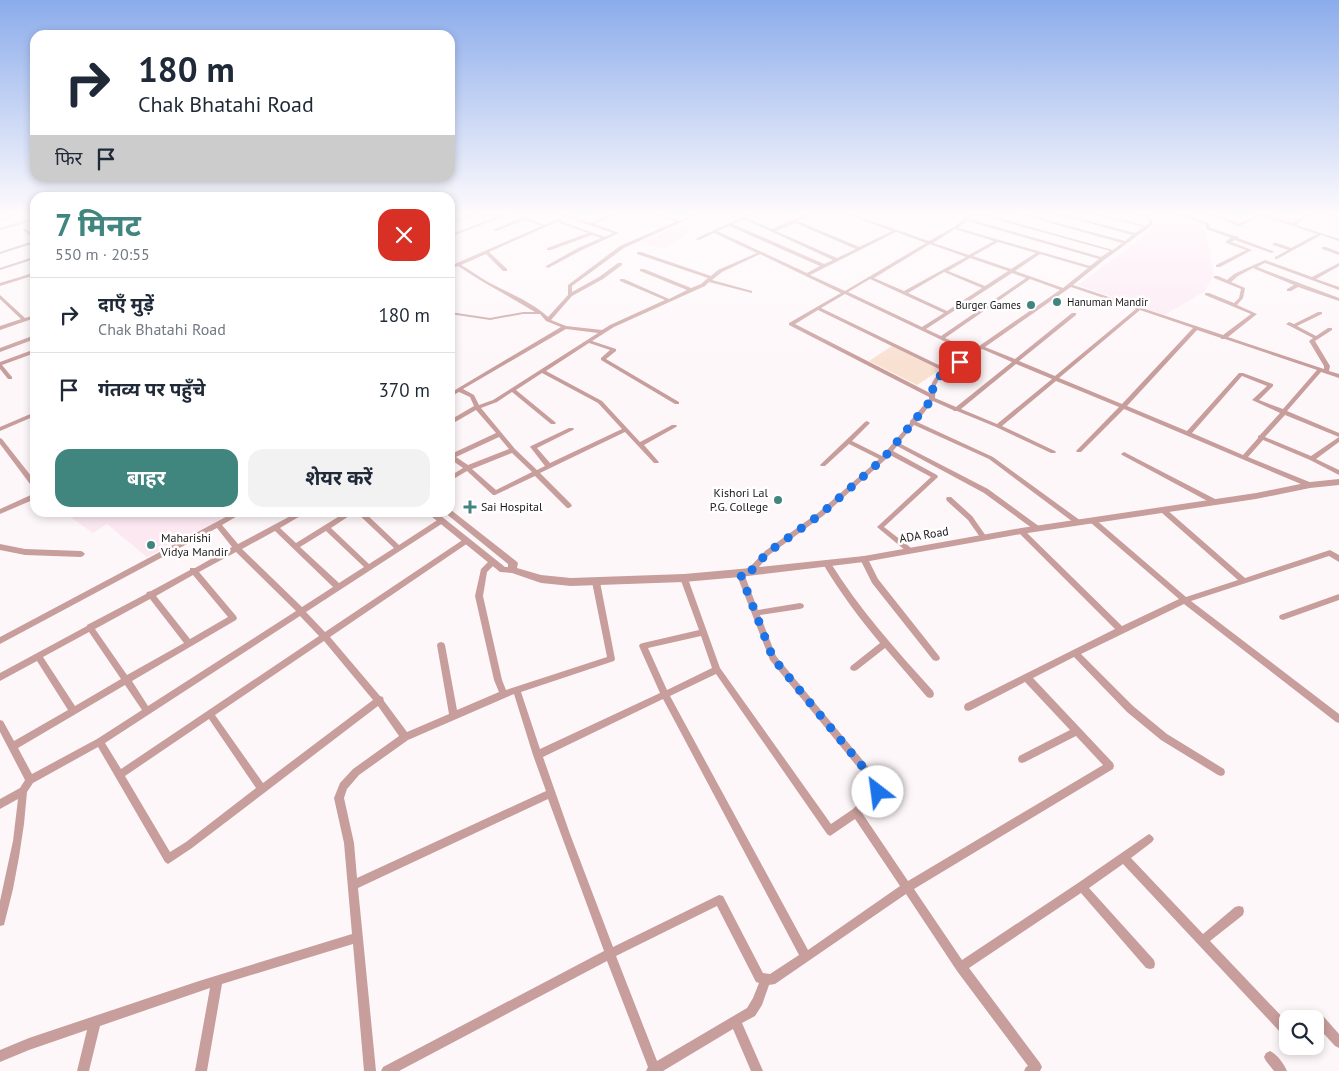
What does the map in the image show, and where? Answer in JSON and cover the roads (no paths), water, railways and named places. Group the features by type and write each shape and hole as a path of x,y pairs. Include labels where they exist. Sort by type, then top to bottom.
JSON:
{"street":[{"path":"0,268 15,263"},
{"path":"455,266 463,263"},
{"path":"498,263 505,270"},
{"path":"548,267 556,263"},
{"path":"570,295 570,286 603,263"},
{"path":"666,263 750,292"},
{"path":"455,420 478,407 496,401 602,332 691,290 738,263"},
{"path":"781,263 973,353"},
{"path":"817,263 824,266"},
{"path":"806,275 831,263"},
{"path":"897,263 846,294 791,324 956,410 998,426 1053,452"},
{"path":"905,293 957,263"},
{"path":"985,263 1063,290"},
{"path":"922,329 1023,263"},
{"path":"1074,263 1091,268"},
{"path":"751,571 767,553 821,514 883,459 897,444 932,398 933,386 937,378 1063,290 1097,263"},
{"path":"1218,266 1224,263"},
{"path":"1228,282 1262,263"},
{"path":"1271,263 1339,289"},
{"path":"548,320 570,295 602,278 620,264"},
{"path":"1312,279 1339,264"},
{"path":"459,265 485,282 507,292 541,313 548,320 565,326 602,332"},
{"path":"1254,267 1339,300"},
{"path":"1331,269 1339,272"},
{"path":"642,270 691,290"},
{"path":"944,271 986,288"},
{"path":"0,286 30,276"},
{"path":"1216,277 1243,288 1241,298 1235,305"},
{"path":"871,278 948,313"},
{"path":"941,338 1029,278"},
{"path":"622,280 668,300"},
{"path":"1070,284 1223,338 1339,376"},
{"path":"1290,290 1298,284"},
{"path":"1207,294 1254,314 1223,338"},
{"path":"0,296 24,320"},
{"path":"819,309 947,371"},
{"path":"998,426 1139,309"},
{"path":"455,314 490,319 541,313"},
{"path":"1317,338 1292,325 1320,313"},
{"path":"956,410 1074,314"},
{"path":"0,328 30,318"},
{"path":"455,392 565,326"},
{"path":"1079,451 1122,408 1196,328"},
{"path":"1244,458 1260,438 1327,366 1312,341 1330,329"},
{"path":"0,350 30,339"},
{"path":"587,342 614,350 603,359 677,402"},
{"path":"981,347 1122,408 1310,485"},
{"path":"10,378 0,365 30,354"},
{"path":"542,371 600,402 624,430 656,462"},
{"path":"1189,434 1241,374 1271,385 1255,400 1339,437 1312,459"},
{"path":"460,390 472,396 478,407 513,450 569,506"},
{"path":"514,390 553,423"},
{"path":"0,429 30,416"},
{"path":"912,422 990,458 1079,523"},
{"path":"823,465 867,423"},
{"path":"639,445 674,426"},
{"path":"550,467 533,447 571,429"},
{"path":"455,459 495,493 624,430"},
{"path":"455,454 499,434"},
{"path":"1260,438 1312,459 1339,474"},
{"path":"0,440 30,476"},
{"path":"848,441 883,459"},
{"path":"897,444 986,490 1038,528"},
{"path":"455,476 467,468 513,450"},
{"path":"889,452 935,477 880,527 908,549"},
{"path":"1124,454 1215,502"},
{"name":"ADA Road","path":"436,517 503,570 512,570 540,579 596,582 684,578 827,564 1038,528 1164,511 1310,485 1339,482"},
{"path":"0,512 30,498"},
{"path":"949,499 970,518 984,538"},
{"path":"1164,511 1244,581"},
{"path":"0,641 231,517"},
{"path":"0,677 193,570 295,517"},
{"path":"296,546 344,517"},
{"path":"364,517 398,548"},
{"path":"454,517 513,563 512,570"},
{"path":"0,921 12,874 20,830 23,792 30,780 100,742 441,521"},
{"path":"1093,521 1185,600 1339,718"},
{"path":"218,524 237,548 302,610 326,636 380,700 405,736"},
{"path":"276,528 338,587"},
{"path":"326,528 369,568"},
{"path":"1021,531 1121,630"},
{"path":"118,775 466,541"},
{"path":"0,547 25,552 81,554"},
{"path":"968,707 1185,600 1330,552 1339,560"},
{"path":"864,558 875,581 936,658"},
{"path":"493,562 484,571 479,596 498,680 504,694"},
{"path":"827,564 840,586 885,643 930,694"},
{"path":"12,747 233,618 193,570"},
{"path":"684,578 717,670 830,831 856,812 878,792 877,784 773,658 740,573"},
{"path":"370,1071 353,885 348,843 339,798 343,786 356,772 405,736 504,694 611,659 596,582"},
{"path":"150,594 189,644"},
{"path":"1283,617 1339,597"},
{"path":"756,613 800,606"},
{"path":"90,627 147,711"},
{"path":"703,632 643,646 665,695 806,956"},
{"path":"854,668 885,643"},
{"path":"441,645 454,716"},
{"path":"1075,653 1130,709 1164,737 1221,772"},
{"path":"38,656 73,711"},
{"path":"537,755 717,670"},
{"path":"387,1071 609,954 719,900 760,978 770,980 906,887 1110,766 1026,677"},
{"path":"516,690 550,793 654,1071 736,1022 755,1006 765,980"},
{"path":"100,742 168,859 380,700"},
{"path":"210,714 262,789"},
{"path":"0,724 30,780"},
{"path":"1022,759 1077,731"},
{"path":"0,804 23,792"},
{"path":"353,885 550,793"},
{"path":"856,812 961,967 1036,1067 1030,1071"},
{"path":"961,967 1082,887 1148,839"},
{"path":"1124,858 1279,1023"},
{"path":"1082,887 1150,964"},
{"path":"1202,941 1239,912"},
{"path":"0,1056 95,1021 217,980 358,937"},
{"path":"201,1071 217,980"},
{"path":"83,1071 95,1021"},
{"path":"736,1022 757,1071"},
{"path":"1324,1025 1339,1042"},
{"path":"1270,1058 1281,1071"}],"place":[{"name":"Hanuman Mandir","path":"1057,302"},
{"name":"Burger Games","path":"1031,305"},
{"name":"Kishori Lal P.G. College","path":"778,500"},
{"name":"Sai Hospital","path":"470,507"},
{"name":"Maharishi Vidya Mandir","path":"151,545"}]}
